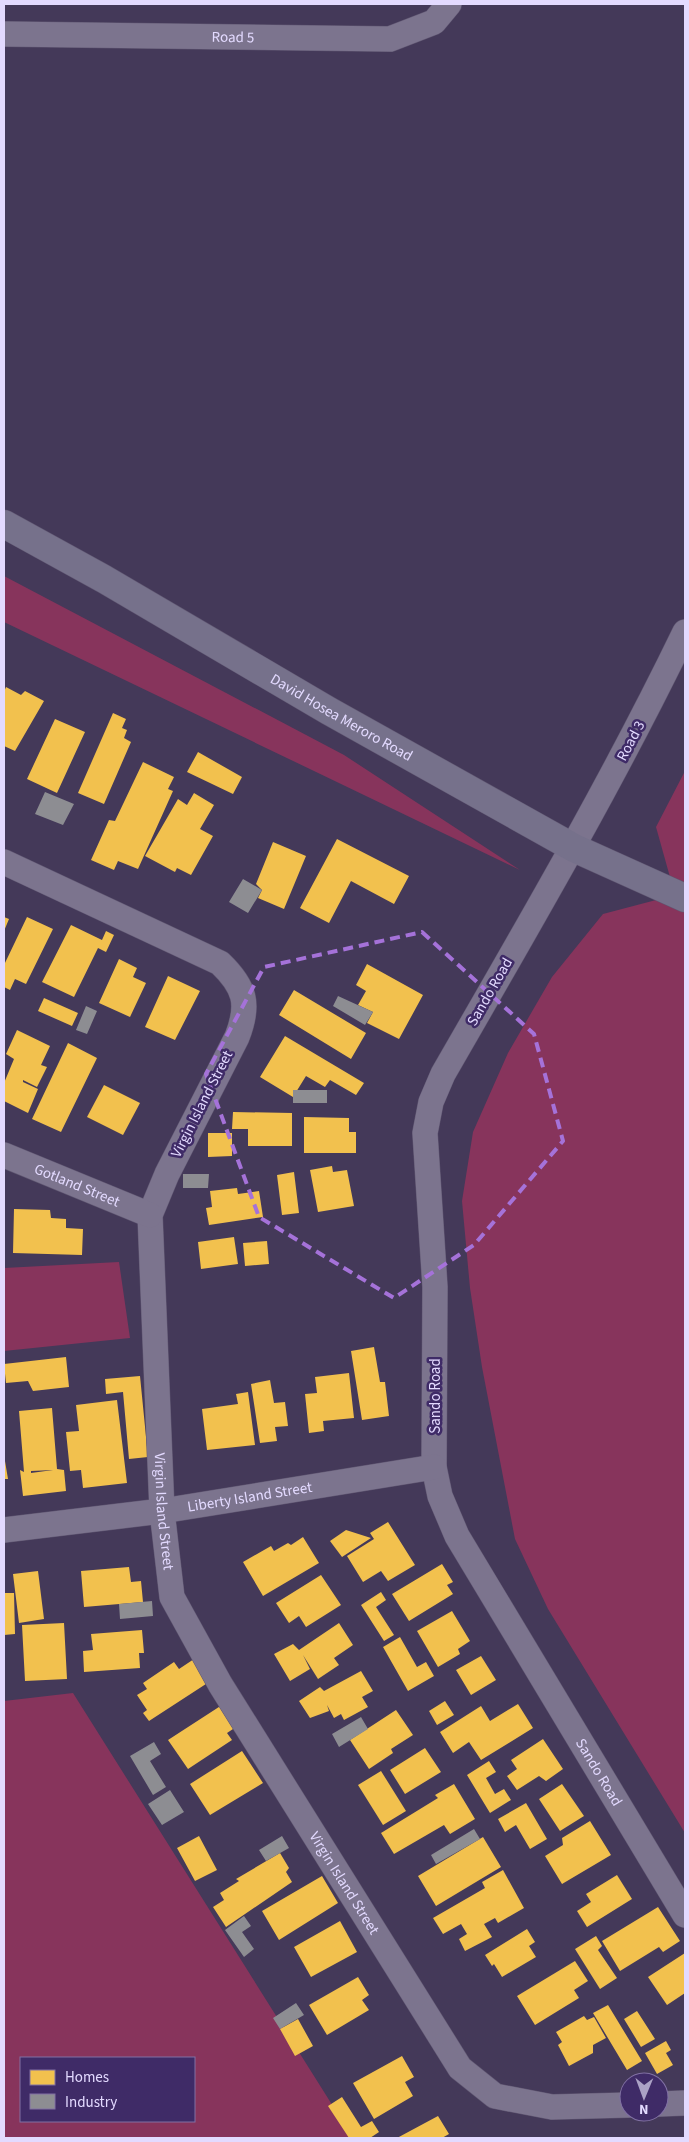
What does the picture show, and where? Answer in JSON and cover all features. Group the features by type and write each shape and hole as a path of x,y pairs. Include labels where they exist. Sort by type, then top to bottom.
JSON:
{"main road":[{"name":"David Hosea Meroro Road","path":"4,524 104,579 329,710 574,848 685,898"}],"street":[{"name":"Road 5","path":"4,34 390,39 434,22 449,4"},
{"name":"Road 3","path":"574,848 647,710 685,632"},
{"name":"Sando Road","path":"574,848 443,1074 431,1102 425,1133 435,1288 434,1467 440,1496 457,1536 685,1915"},
{"name":"Virgin Island Street","path":"4,862 220,963 236,979 242,997 244,1013 241,1025 167,1174 150,1215 162,1511 172,1596 220,1684 460,2068 495,2096 552,2107 619,2105"},
{"name":"Gotland Street","path":"4,1155 150,1215"},
{"name":"Liberty Island Street","path":"4,1530 162,1511 434,1467"},
{"path":"669,2104 685,2104"}],"highlighted area":[{"path":"422,932 534,1034 563,1141 474,1245 394,1298 259,1217 206,1074 264,967"}],"shaded area":[{"path":"4,576 344,755 520,870 4,622"},
{"path":"685,771 685,1833 548,1609 515,1539 482,1367 470,1288 462,1201 473,1132 508,1053 552,977 603,914 675,895 656,827"},
{"path":"119,1262 130,1338 4,1351 4,1268"},
{"path":"73,1693 353,2138 4,2138 4,1701"}],"building: Homes":[{"path":"6,687 21,695 25,691 44,701 15,751 4,746 4,692"},
{"path":"113,713 126,719 122,728 127,730 124,738 131,742 104,804 78,793"},
{"path":"55,719 85,732 57,793 27,779"},
{"path":"198,752 242,777 233,794 187,772"},
{"path":"143,762 174,777 168,789 173,791 138,869 118,861 114,870 91,860 109,820 115,821"},
{"path":"194,793 214,805 200,829 213,836 191,875 177,868 175,872 145,856 178,799 187,805"},
{"path":"337,839 409,876 394,904 351,881 329,923 300,908"},
{"path":"273,842 306,856 284,909 258,898 262,890 256,884"},
{"path":"4,917 9,919 4,931"},
{"path":"27,917 53,929 26,984 15,979 10,990 4,987 4,965"},
{"path":"71,925 102,940 106,931 114,935 106,952 98,948 74,997 42,982"},
{"path":"119,959 137,968 133,977 146,983 130,1017 99,1003"},
{"path":"367,964 423,995 399,1039 367,1023 373,1012 358,1005 366,991 356,985"},
{"path":"168,976 200,991 175,1040 145,1027"},
{"path":"294,990 366,1033 351,1059 279,1015"},
{"path":"44,998 78,1013 72,1026 38,1011"},
{"path":"17,1030 50,1046 41,1065 47,1067 37,1087 23,1080 23,1082 38,1089 28,1113 4,1101 4,1083 14,1059 6,1054"},
{"path":"285,1036 364,1083 356,1095 330,1080 325,1087 306,1076 293,1097 260,1077"},
{"path":"68,1043 97,1058 61,1132 32,1119"},
{"path":"104,1085 140,1103 123,1135 87,1117"},
{"path":"233,1112 292,1113 292,1146 248,1146 248,1129 232,1129"},
{"path":"304,1117 349,1118 349,1132 356,1132 356,1153 304,1153"},
{"path":"208,1133 232,1133 232,1156 208,1157"},
{"path":"332,1166 333,1172 347,1170 354,1206 318,1212 310,1170"},
{"path":"294,1172 299,1213 282,1215 277,1175"},
{"path":"237,1188 238,1194 259,1191 263,1217 209,1225 206,1208 212,1207 210,1191"},
{"path":"14,1209 50,1210 51,1218 66,1219 66,1228 83,1229 82,1255 13,1253"},
{"path":"234,1237 238,1264 201,1269 198,1242"},
{"path":"267,1241 269,1264 245,1266 243,1243"},
{"path":"374,1347 380,1382 385,1382 389,1416 362,1420 351,1351"},
{"path":"66,1357 69,1387 33,1391 28,1381 6,1383 4,1364"},
{"path":"349,1373 354,1418 323,1421 324,1431 309,1433 305,1394 317,1393 315,1377"},
{"path":"140,1376 148,1457 129,1459 123,1392 106,1394 105,1379"},
{"path":"270,1380 274,1403 285,1402 288,1426 275,1427 277,1441 260,1443 251,1384"},
{"path":"248,1392 255,1445 207,1450 202,1409 238,1404 236,1394"},
{"path":"117,1400 127,1483 83,1488 81,1470 70,1471 66,1432 79,1431 76,1405"},
{"path":"52,1408 57,1469 64,1470 66,1491 23,1496 20,1470 24,1472 19,1411","holes":["53,1470 31,1473 31,1471"]},
{"path":"4,1455 8,1479 4,1479"},
{"path":"388,1522 415,1565 388,1581 381,1571 363,1582 347,1556 374,1539 370,1533"},
{"path":"346,1530 371,1538 342,1557 330,1541"},
{"path":"303,1537 319,1563 263,1596 243,1562 271,1546 274,1551 288,1543 291,1545"},
{"path":"442,1564 453,1582 447,1585 453,1594 409,1621 392,1594"},
{"path":"129,1567 131,1582 141,1581 143,1602 84,1607 81,1571"},
{"path":"38,1571 44,1619 19,1623 13,1574"},
{"path":"321,1575 341,1605 306,1627 299,1616 289,1623 276,1603"},
{"path":"381,1592 386,1600 376,1607 394,1635 384,1641 361,1605"},
{"path":"4,1593 14,1593 15,1634 4,1635"},
{"path":"452,1611 470,1641 458,1649 460,1654 438,1667 417,1631"},
{"path":"64,1623 67,1679 25,1681 22,1625"},
{"path":"339,1623 353,1645 334,1658 339,1665 318,1679 303,1655 310,1669 290,1681 274,1654 293,1644 299,1650"},
{"path":"142,1630 144,1653 139,1653 140,1668 84,1672 83,1651 93,1650 91,1634"},
{"path":"400,1637 417,1667 426,1662 434,1676 408,1691 383,1647"},
{"path":"481,1656 496,1680 471,1695 456,1670"},
{"path":"194,1659 209,1682 149,1721 143,1713 147,1710 137,1695 147,1689 143,1683 174,1662 179,1669"},
{"path":"361,1671 373,1691 362,1697 368,1707 344,1720 341,1714 334,1718 327,1705 329,1711 310,1718 299,1701 320,1687 324,1691"},
{"path":"445,1701 454,1715 437,1725 429,1711"},
{"path":"518,1704 533,1728 481,1760 469,1742 453,1753 440,1732 481,1706 490,1721"},
{"path":"222,1705 236,1727 227,1733 232,1740 188,1769 168,1740"},
{"path":"396,1710 413,1735 391,1749 393,1753 369,1769 350,1740"},
{"path":"543,1739 563,1769 546,1781 539,1776 517,1790 507,1776 517,1769 511,1760"},
{"path":"425,1748 441,1772 405,1794 390,1770"},
{"path":"242,1751 263,1783 210,1815 190,1784"},
{"path":"489,1761 496,1772 486,1778 495,1794 504,1789 511,1800 490,1813 467,1775"},
{"path":"381,1771 406,1811 383,1825 358,1785"},
{"path":"454,1784 475,1819 450,1834 444,1825 394,1854 381,1833 438,1798 435,1795"},
{"path":"562,1784 584,1816 560,1831 539,1799"},
{"path":"526,1803 547,1839 530,1849 516,1825 505,1832 498,1819"},
{"path":"590,1821 611,1855 562,1884 545,1856 563,1845 562,1838"},
{"path":"199,1836 217,1870 195,1881 177,1848"},
{"path":"483,1837 501,1867 436,1906 418,1876"},
{"path":"280,1853 289,1868 286,1872 292,1882 226,1927 213,1907 224,1900 220,1893 239,1881 236,1879"},
{"path":"503,1870 524,1908 498,1923 495,1918 484,1924 492,1937 465,1951 459,1939 467,1934 461,1924 443,1934 433,1918 485,1888 482,1882"},
{"path":"617,1875 632,1899 587,1927 577,1911 591,1902 586,1894"},
{"path":"322,1876 338,1903 279,1940 262,1911"},
{"path":"658,1907 680,1941 663,1952 659,1947 620,1971 602,1941"},
{"path":"340,1921 357,1952 311,1977 294,1947"},
{"path":"527,1929 535,1942 529,1946 536,1957 502,1977 494,1964 492,1966 485,1955"},
{"path":"596,1936 602,1946 598,1950 617,1978 600,1989 575,1949"},
{"path":"685,1953 685,1993 667,2005 648,1977"},
{"path":"575,1961 588,1981 574,1990 579,1998 535,2025 517,1996"},
{"path":"358,1977 369,1995 362,2000 369,2010 327,2035 309,2005"},
{"path":"608,2005 642,2061 627,2070 593,2013"},
{"path":"637,2011 655,2039 641,2047 624,2019"},
{"path":"584,2016 587,2020 594,2017 606,2038 593,2045 593,2053 569,2066 558,2045 562,2042 556,2032"},
{"path":"298,2019 313,2046 295,2056 280,2029"},
{"path":"666,2041 671,2050 666,2053 673,2065 661,2072 656,2072 645,2053"},
{"path":"402,2056 414,2077 405,2082 413,2096 374,2119 353,2083"},
{"path":"342,2097 361,2127 372,2121 379,2132 370,2138 349,2138 328,2106"},
{"path":"438,2116 449,2134 442,2138 397,2138"}],"building: Industry":[{"path":"45,792 74,804 63,825 35,814"},
{"path":"243,879 262,890 248,913 229,902"},
{"path":"338,996 373,1012 365,1025 333,1006"},
{"path":"86,1006 97,1011 87,1034 76,1030"},
{"path":"293,1090 327,1090 327,1103 293,1103"},
{"path":"183,1174 209,1174 208,1188 183,1188"},
{"path":"152,1601 153,1616 120,1619 119,1604"},
{"path":"361,1717 368,1729 339,1747 332,1734"},
{"path":"154,1742 161,1754 150,1761 166,1787 153,1795 130,1756"},
{"path":"170,1790 184,1812 162,1825 148,1804"},
{"path":"474,1829 480,1839 436,1864 431,1855"},
{"path":"282,1836 289,1848 266,1861 259,1850"},
{"path":"244,1916 251,1926 242,1932 254,1949 244,1957 225,1930"},
{"path":"296,2003 304,2015 280,2029 273,2018"}]}
